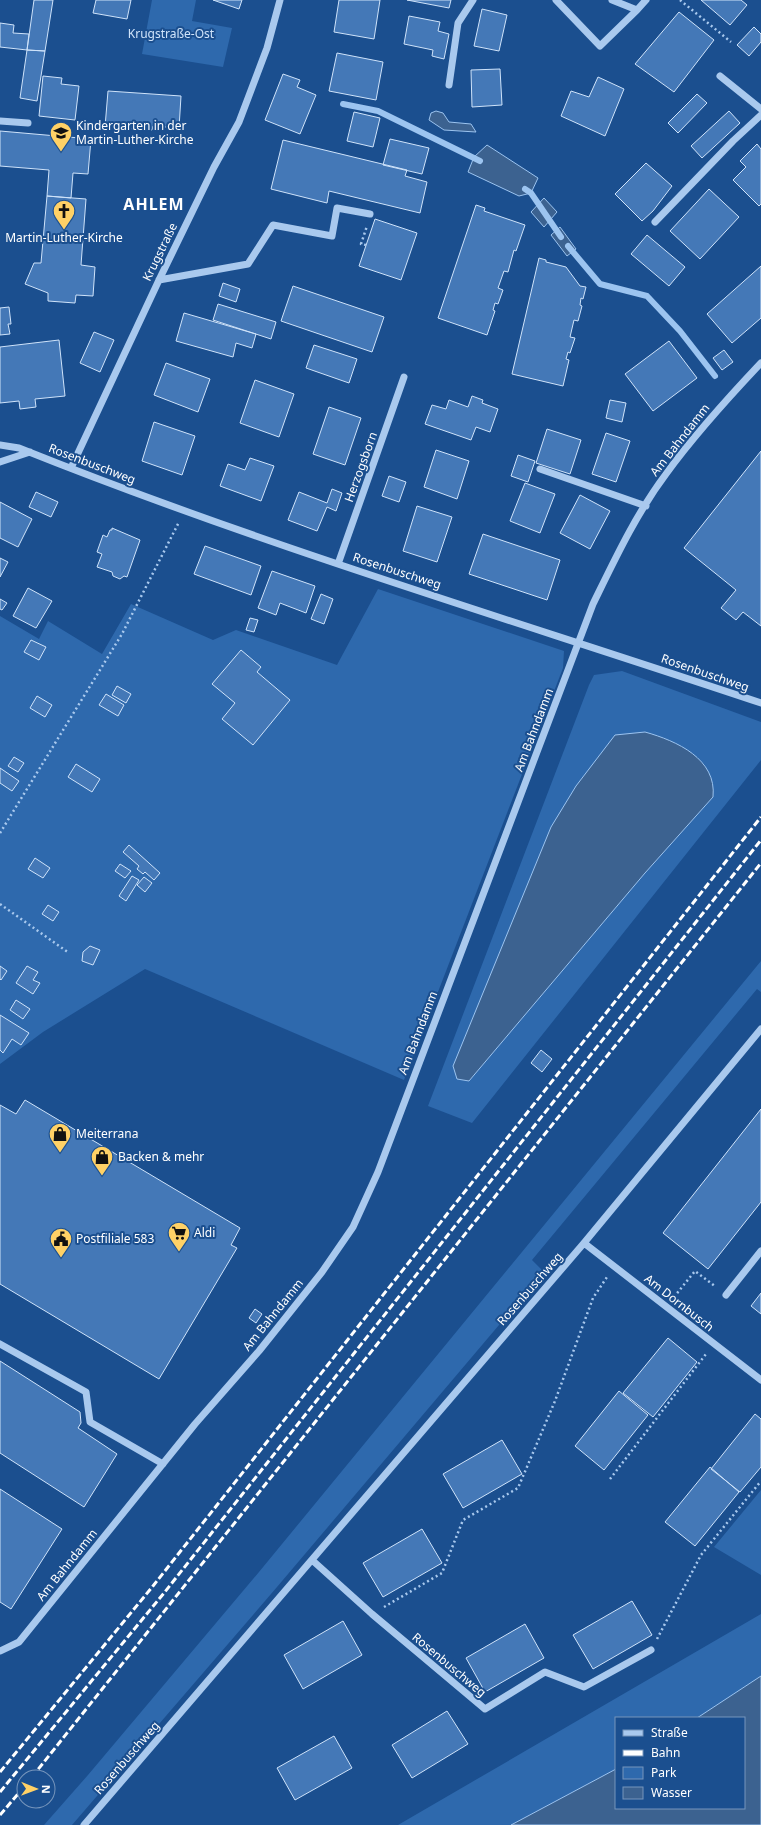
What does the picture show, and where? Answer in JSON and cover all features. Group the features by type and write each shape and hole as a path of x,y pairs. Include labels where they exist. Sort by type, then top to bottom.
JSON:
{"street":[{"name":"Krugstraße","path":"71,468 159,280 242,115 267,48 280,0"},
{"path":"449,85 458,23 473,0"},
{"path":"556,0 600,46 646,0"},
{"path":"612,0 636,10"},
{"path":"720,76 761,109"},
{"path":"655,222 733,141 761,115"},
{"path":"0,121 28,123"},
{"path":"159,280 248,264 273,225 332,236 337,208 370,214"},
{"name":"Am Bahndamm","path":"0,1651 19,1642 163,1464 322,1272 353,1227 378,1172 596,597 623,542 665,475 711,416 761,363"},
{"name":"Herzogsborn","path":"338,564 404,377"},
{"name":"Rosenbuschweg","path":"0,445 19,448 185,511 338,564 761,703"},
{"name":"Rosenbuschweg","path":"0,462 30,452"},
{"path":"540,469 646,506"},
{"name":"Rosenbuschweg","path":"84,1825 584,1243 761,1029"},
{"name":"Am Dornbusch","path":"584,1243 761,1380"},
{"path":"726,1295 761,1251"},
{"path":"0,1344 86,1392 90,1422 163,1464"},
{"name":"Rosenbuschweg","path":"312,1560 372,1614 485,1709 546,1672 584,1687 650,1650"}],"path":[{"path":"680,0 731,42"},
{"path":"364,234 362,244 366,245"},
{"path":"0,833 122,634 185,511"},
{"path":"0,904 69,954"},
{"path":"372,1614 442,1573 463,1520 518,1488 555,1401 593,1298 614,1267"},
{"path":"666,1307 695,1271 726,1295"},
{"path":"610,1479 714,1344"},
{"path":"650,1650 701,1555 761,1482"}],"green space":[{"name":"Krugstraße-Ost","path":"152,0 196,0 192,21 232,28 223,67 142,54"},
{"path":"378,589 564,651 563,668 404,1080 145,969 43,1032 0,1064 0,616 39,639 48,621 102,654 131,604 213,640 236,630 337,665"},
{"path":"622,671 761,722 761,760 472,1123 428,1106 594,675","holes":["681,746 704,764 713,797 645,873 469,1081 457,1079"]},
{"path":"761,961 761,992 757,989 532,1260 544,1272 277,1587 72,1825 44,1825 259,1572"},
{"path":"761,1490 761,1575 714,1547"},
{"path":"761,1614 761,1676 699,1717 615,1717 615,1770 511,1825 398,1825"}],"water":[{"path":"436,111 443,113 449,122 471,124 476,132 444,130 429,120 431,113"},
{"path":"487,145 538,178 531,193 519,196 468,172 474,157"},
{"path":"544,198 557,212 544,227 531,212"},
{"path":"560,227 576,249 567,256 551,235"},
{"path":"645,732 682,747 702,762 709,772 713,784 713,797 645,873 469,1081 457,1079 453,1066 551,827 576,786 615,735"},
{"path":"761,1676 761,1825 511,1825 615,1770 615,1809 745,1809 745,1717 699,1717"}],"building":[{"path":"34,0 53,0 45,51 27,50"},
{"path":"96,0 131,0 127,19 93,13"},
{"path":"213,0 242,0 239,9"},
{"path":"339,0 380,0 374,39 334,32"},
{"path":"407,0 451,0 449,8"},
{"path":"701,0 741,0 747,5 730,25"},
{"path":"482,9 507,15 499,51 474,46"},
{"path":"679,12 714,40 674,92 635,64"},
{"path":"409,16 440,22 438,31 449,34 444,59 432,56 433,50 404,44"},
{"path":"0,23 14,25 13,33 29,34 27,50 0,47"},
{"path":"754,27 761,34 761,42 749,56 737,45"},
{"path":"27,50 45,51 37,101 20,98"},
{"path":"337,53 383,62 376,100 329,91"},
{"path":"500,69 502,105 472,107 471,70"},
{"path":"283,74 300,80 297,87 316,95 300,134 265,120"},
{"path":"43,76 62,78 61,84 79,86 75,120 39,116"},
{"path":"598,77 624,89 605,136 561,116 571,91 589,97"},
{"path":"108,91 181,96 179,128 153,126 152,130 105,127"},
{"path":"697,94 707,103 678,133 668,123"},
{"path":"729,111 740,123 702,158 691,146"},
{"path":"354,112 380,118 373,147 347,141"},
{"path":"0,131 91,139 88,174 73,173 71,198 47,196 49,170 0,166"},
{"path":"390,139 429,148 422,174 383,165"},
{"path":"283,140 407,170 405,176 427,182 420,213 329,191 327,203 271,189"},
{"path":"757,144 761,149 761,204 759,206 733,180 746,167 740,161"},
{"path":"646,163 672,186 653,211 642,221 615,194"},
{"path":"709,189 739,217 700,259 670,231"},
{"name":"Martin-Luther-Kirche","path":"47,196 86,199 81,265 95,267 93,296 76,295 75,303 48,301 48,293 25,284 34,263 41,263"},
{"path":"476,205 485,208 484,211 525,225 516,251 514,250 508,272 504,271 498,288 503,290 498,304 495,303 493,310 495,311 487,335 438,318"},
{"path":"375,219 417,233 401,280 359,266"},
{"path":"647,235 685,267 669,286 631,254"},
{"path":"539,258 546,260 546,262 566,267 580,286 586,287 583,299 581,298 580,305 582,306 578,321 574,320 570,337 575,338 570,353 568,352 566,359 569,360 563,386 512,374"},
{"path":"761,266 761,318 732,343 707,314"},
{"path":"223,283 240,289 236,302 219,296"},
{"path":"293,286 384,317 372,352 281,321"},
{"path":"218,304 276,322 271,339 213,320"},
{"path":"9,307 11,324 8,324 10,334 0,335 0,308"},
{"path":"184,313 256,334 252,348 236,343 233,357 176,341"},
{"path":"94,332 114,340 100,372 80,363"},
{"path":"59,340 65,396 35,399 36,407 20,409 19,401 0,403 0,347"},
{"path":"669,341 697,378 653,411 625,374"},
{"path":"314,345 357,359 349,383 306,368"},
{"path":"724,350 733,362 722,370 713,358"},
{"path":"166,363 210,379 198,412 154,395"},
{"path":"255,380 294,394 279,437 240,423"},
{"path":"472,396 483,400 482,403 498,409 490,432 476,427 471,440 425,424 432,405 446,409 449,400 468,407"},
{"path":"610,400 626,403 622,422 606,418"},
{"path":"329,407 361,418 345,465 313,454"},
{"path":"154,422 195,436 182,475 142,461"},
{"path":"547,429 581,440 570,474 536,463"},
{"path":"606,433 630,441 616,482 592,474"},
{"path":"436,450 469,461 457,499 424,487"},
{"path":"761,451 761,626 743,612 736,620 721,608 736,590 684,548"},
{"path":"518,455 535,461 528,482 511,476"},
{"path":"250,458 274,466 261,501 220,486 228,464 245,470"},
{"path":"389,476 406,482 399,502 382,496"},
{"path":"525,483 555,494 540,533 510,521"},
{"path":"332,489 342,493 336,511 327,507 317,531 288,520 299,492 327,503"},
{"path":"36,492 58,502 51,517 29,507"},
{"path":"580,495 610,511 590,549 560,533"},
{"path":"0,502 32,519 18,547 0,538"},
{"path":"417,506 452,517 437,562 403,551"},
{"path":"112,528 140,540 127,577 124,576 120,579 113,576 112,572 97,567 102,554 97,552 103,535 107,537"},
{"path":"483,534 560,560 547,600 469,574"},
{"path":"205,546 261,566 251,595 194,574"},
{"path":"0,558 8,562 0,577"},
{"path":"272,571 315,586 306,613 280,603 276,615 258,608"},
{"path":"28,588 52,601 36,628 13,616"},
{"path":"321,594 333,599 324,624 311,619"},
{"path":"0,599 7,603 2,610 0,609"},
{"path":"250,618 258,620 254,632 246,630"},
{"path":"31,640 46,647 39,660 24,652"},
{"path":"241,650 261,667 257,672 290,700 253,745 222,719 235,703 212,684"},
{"path":"117,686 131,694 126,703 112,695"},
{"path":"106,694 124,705 118,716 99,705"},
{"path":"37,696 52,705 45,717 30,708"},
{"path":"14,757 24,763 18,772 8,766"},
{"path":"76,764 100,779 92,792 68,777"},
{"path":"0,768 19,781 12,791 0,783"},
{"path":"129,845 160,873 154,880 145,872 143,874 137,869 139,866 123,852"},
{"path":"35,858 50,868 43,878 28,869"},
{"path":"120,864 131,871 125,878 115,871"},
{"path":"132,876 139,880 126,901 119,896"},
{"path":"144,877 152,883 145,892 137,885"},
{"path":"48,905 59,912 53,921 42,914"},
{"path":"90,946 100,950 93,965 82,961 83,952"},
{"path":"0,966 7,971 1,980 0,979"},
{"path":"27,966 38,972 33,980 40,983 33,994 16,983"},
{"path":"16,1000 30,1009 23,1019 10,1010"},
{"path":"0,1015 29,1033 21,1045 12,1039 3,1053 0,1050"},
{"path":"541,1050 552,1059 542,1072 531,1063"},
{"path":"25,1100 240,1228 231,1245 237,1248 159,1379 0,1284 0,1105 16,1114"},
{"path":"761,1109 761,1202 708,1269 663,1233"},
{"path":"761,1293 761,1314 751,1306"},
{"path":"255,1309 262,1314 256,1323 249,1318"},
{"path":"668,1338 697,1362 653,1417 623,1393"},
{"path":"0,1361 80,1412 81,1423 78,1428 117,1454 84,1507 0,1453"},
{"path":"619,1391 648,1415 604,1470 575,1446"},
{"path":"755,1414 761,1419 761,1467 740,1492 711,1469"},
{"path":"502,1440 522,1474 463,1508 443,1474"},
{"path":"710,1467 739,1492 695,1546 665,1522"},
{"path":"0,1489 62,1529 11,1609 0,1602"},
{"path":"422,1529 442,1563 383,1597 363,1563"},
{"path":"632,1601 652,1635 593,1669 573,1635"},
{"path":"343,1621 362,1655 303,1689 284,1655"},
{"path":"525,1624 544,1658 485,1692 466,1658"},
{"path":"447,1711 468,1744 412,1778 392,1745"},
{"path":"334,1736 352,1768 295,1800 277,1768"}],"waterway":[{"path":"343,104 378,111 480,161"},
{"path":"525,189 531,193 561,237"},
{"path":"568,246 600,284 647,296 680,331 715,376"}],"railway":[{"path":"0,1772 153,1586 761,817"},
{"path":"0,1792 164,1593 761,840"},
{"path":"38,1769 761,863"},
{"path":"0,1815 16,1796"}],"place":[{"name":"Kindergarten in der Martin-Luther-Kirche","path":"61,152"},
{"name":"Martin-Luther-Kirche","path":"64,230"},
{"name":"Meiterrana","path":"60,1154"},
{"name":"Backen & mehr","path":"102,1176"},
{"name":"Aldi","path":"179,1252"},
{"name":"Postfiliale 583","path":"61,1258"}],"district":[{"name":"AHLEM","path":"154,204"}]}
